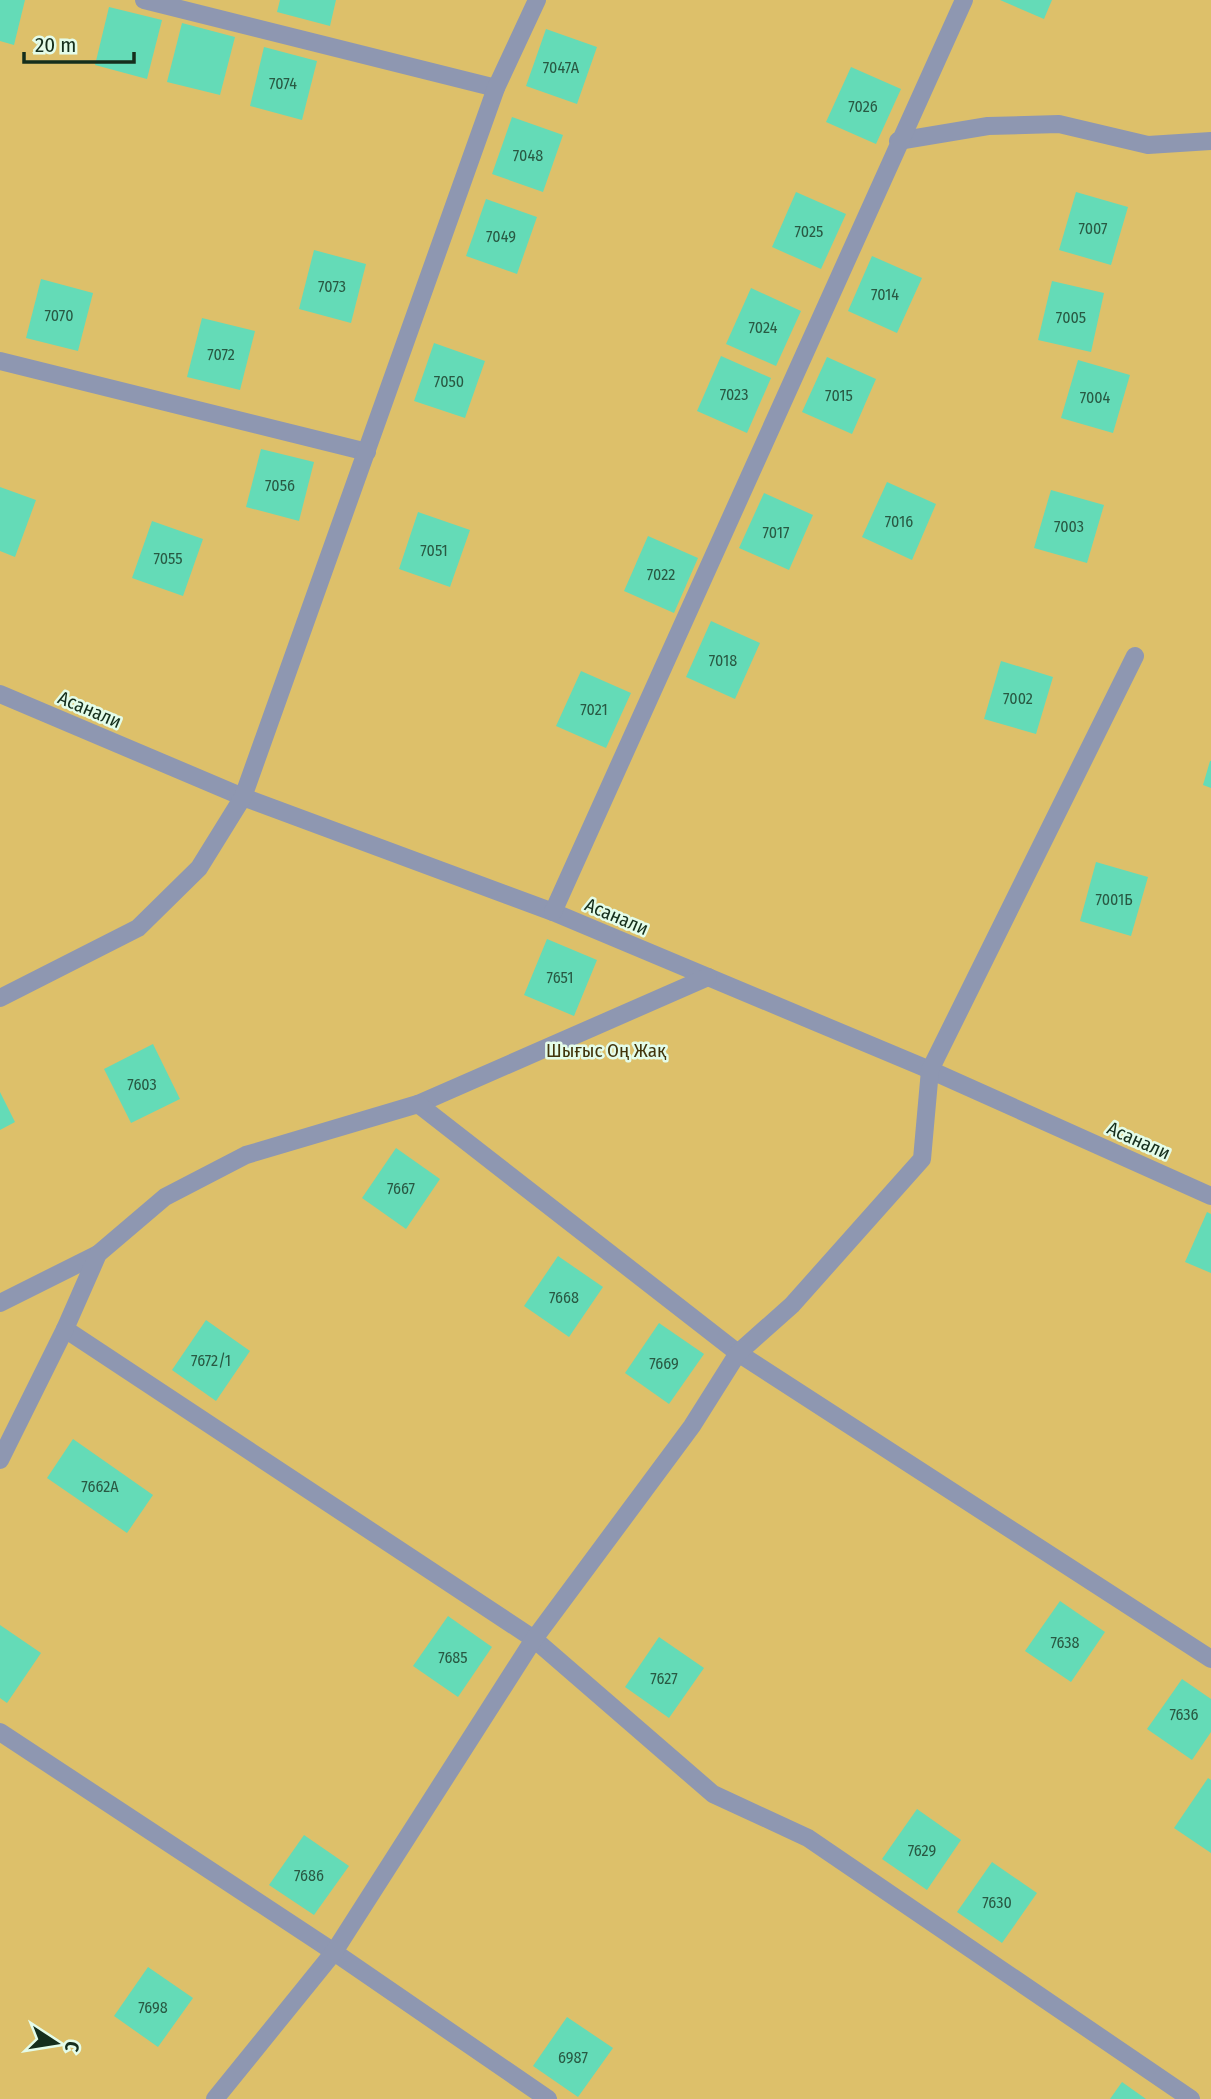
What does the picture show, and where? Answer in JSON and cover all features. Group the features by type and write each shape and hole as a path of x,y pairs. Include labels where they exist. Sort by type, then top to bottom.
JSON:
{"street":[{"path":"144,0 496,89"},
{"path":"0,998 138,928 199,868 243,797 496,89 537,0"},
{"path":"553,912 898,141 964,0"},
{"path":"898,141 988,126 1059,124 1148,145 1211,141"},
{"path":"0,361 367,452"},
{"path":"215,2099 334,1952 534,1639 692,1426 737,1353 792,1305 922,1159 930,1070 1135,656"},
{"name":"Асанали","path":"0,694 243,797 553,912 930,1070 1211,1196"},
{"path":"0,1303 98,1254 166,1197 246,1155 418,1104 708,977"},
{"path":"418,1104 737,1353 1211,1659"},
{"path":"0,1460 65,1329 98,1254"},
{"path":"65,1329 534,1639 713,1794 807,1838 1191,2099"},
{"path":"0,1731 334,1952 548,2099"}],"green space":[{"name":"Шығыс Оң Жақ","path":"0,0 1211,0 1211,2099 0,2099"}],"building":[{"path":"0,0 25,0 14,45 0,41"},
{"path":"280,0 336,0 330,26 277,12"},
{"path":"1000,0 1052,0 1044,19"},
{"path":"109,7 162,20 147,79 95,65"},
{"path":"182,23 235,37 220,95 167,82"},
{"path":"546,29 597,47 577,104 526,86"},
{"path":"264,47 317,61 302,120 250,106"},
{"path":"851,67 901,89 876,144 826,122"},
{"path":"512,117 563,135 543,192 492,174"},
{"path":"796,192 846,214 821,269 772,247"},
{"path":"1076,192 1128,207 1111,265 1059,250"},
{"path":"486,199 537,217 517,274 466,256"},
{"path":"314,250 366,264 351,323 299,309"},
{"path":"872,256 922,278 897,333 848,311"},
{"path":"41,279 93,293 78,351 26,338"},
{"path":"1052,281 1104,293 1091,352 1038,340"},
{"path":"751,288 801,311 776,366 726,344"},
{"path":"202,318 255,331 240,390 187,377"},
{"path":"434,343 485,361 465,418 414,401"},
{"path":"721,356 771,378 747,433 697,411"},
{"path":"827,357 876,379 852,434 802,412"},
{"path":"1078,360 1130,375 1113,433 1061,418"},
{"path":"261,449 314,462 299,521 246,507"},
{"path":"887,482 936,504 912,560 862,537"},
{"path":"0,487 36,500 15,557 0,551"},
{"path":"1051,490 1104,505 1087,563 1034,548"},
{"path":"764,493 813,515 789,570 739,548"},
{"path":"418,512 470,530 450,587 399,569"},
{"path":"152,521 203,539 183,596 132,578"},
{"path":"648,536 698,558 674,613 624,591"},
{"path":"711,621 760,643 735,699 686,677"},
{"path":"1001,661 1053,677 1036,734 984,719"},
{"path":"581,671 631,693 606,748 556,726"},
{"path":"1211,761 1211,788 1203,785"},
{"path":"1096,862 1148,877 1131,936 1080,921"},
{"path":"547,939 597,960 574,1016 524,995"},
{"path":"153,1044 180,1099 131,1123 104,1069"},
{"path":"0,1092 15,1122 0,1130"},
{"path":"396,1148 440,1179 406,1229 362,1198"},
{"path":"1207,1212 1211,1214 1211,1273 1185,1262"},
{"path":"558,1256 603,1287 569,1337 524,1306"},
{"path":"206,1320 250,1351 216,1401 172,1370"},
{"path":"659,1323 704,1354 669,1404 625,1373"},
{"path":"73,1439 153,1495 127,1533 47,1478"},
{"path":"1060,1601 1105,1632 1071,1682 1025,1651"},
{"path":"448,1616 492,1647 458,1697 413,1666"},
{"path":"0,1625 41,1653 7,1703 0,1698"},
{"path":"659,1637 704,1668 669,1718 625,1687"},
{"path":"1182,1679 1211,1699 1211,1732 1192,1760 1147,1729"},
{"path":"1208,1778 1211,1780 1211,1853 1174,1828"},
{"path":"917,1809 961,1840 927,1890 882,1859"},
{"path":"304,1835 349,1866 314,1915 269,1885"},
{"path":"992,1862 1037,1893 1002,1943 957,1912"},
{"path":"148,1967 193,1998 158,2047 114,2016"},
{"path":"567,2017 613,2048 578,2097 533,2066"},
{"path":"1122,2082 1146,2099 1110,2099"}]}
